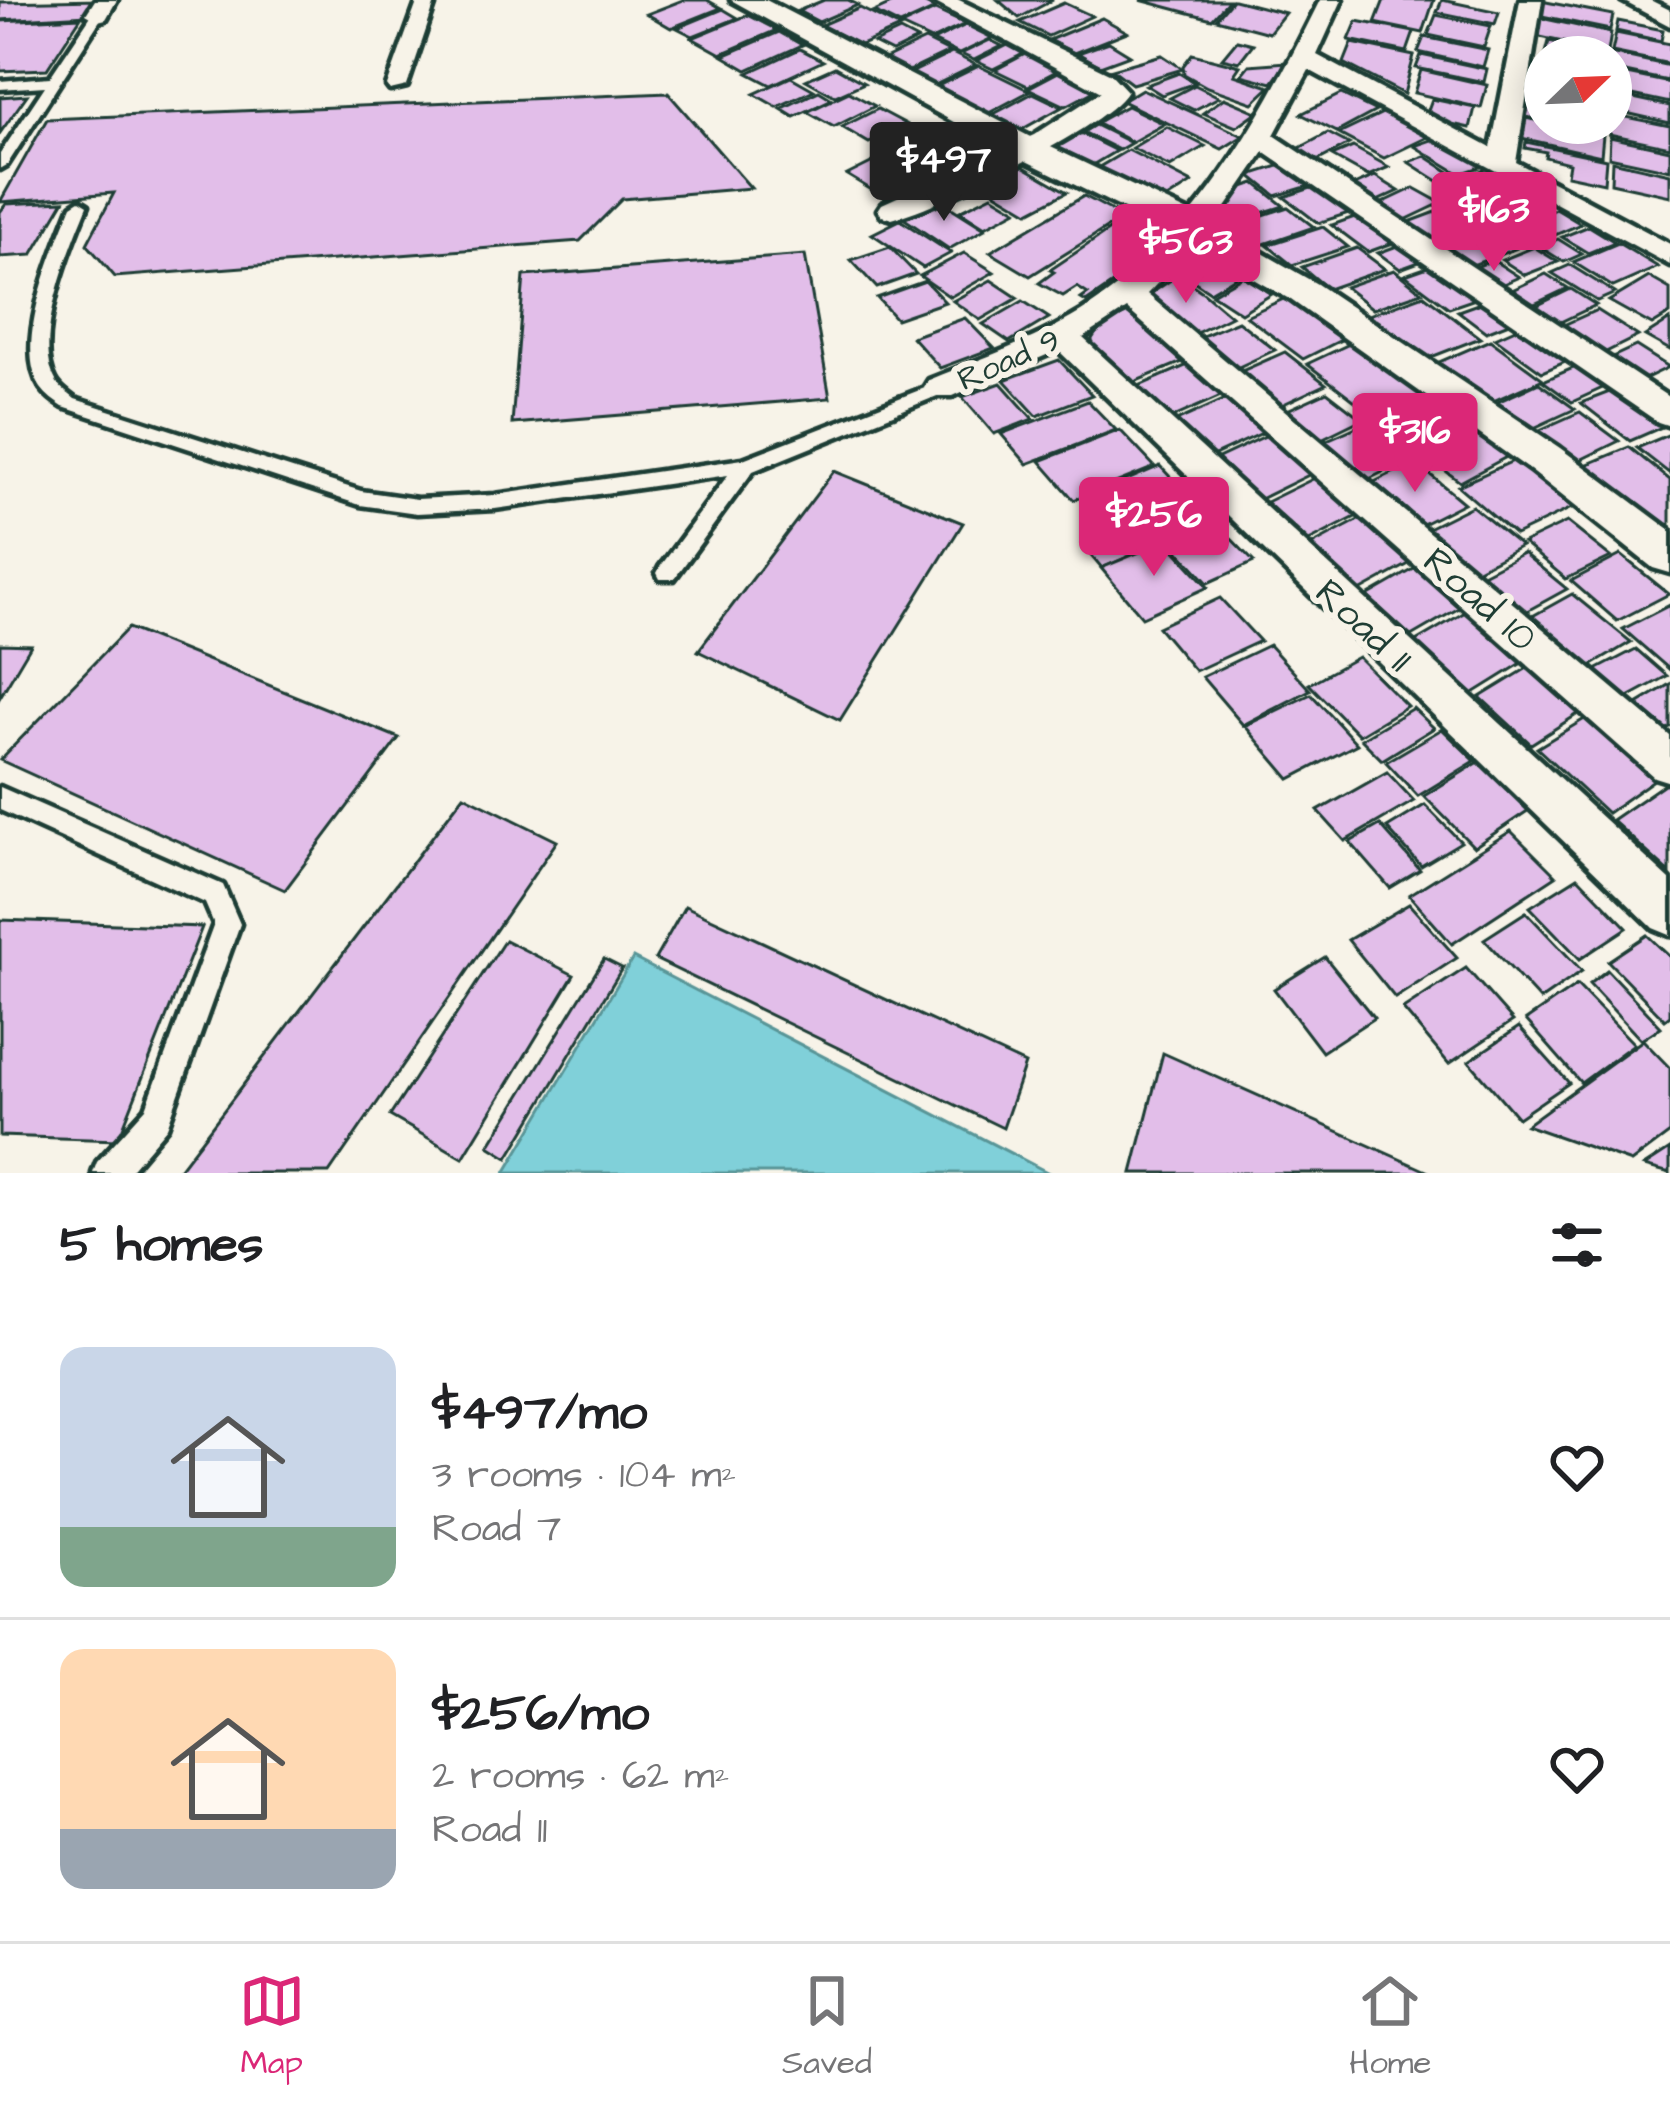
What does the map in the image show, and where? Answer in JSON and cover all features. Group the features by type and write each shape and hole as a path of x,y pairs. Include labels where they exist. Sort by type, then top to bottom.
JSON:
{"street":[{"path":"398,86 427,0"},
{"path":"745,0 1026,148 1194,229 1304,292 1410,362 1670,555"},
{"name":"Road 9","path":"941,388 1060,334 1127,293 1179,251 1259,137 1331,0"},
{"path":"1502,163 1531,0"},
{"path":"1632,0 1670,19"},
{"path":"892,210 1026,148 1108,102 1114,91 1102,79 957,3"},
{"path":"1304,58 1670,256"},
{"path":"1259,137 1670,414"},
{"name":"Road 10","path":"1127,293 1670,763"},
{"name":"Road 11","path":"1060,334 1670,912"}],"lane":[{"path":"0,165 102,7"},
{"path":"0,85 51,81"},
{"path":"80,205 53,277 43,352 47,384 69,403 360,498 417,506 495,502 746,466 941,388"},
{"path":"667,573 746,466"},
{"path":"0,798 214,894 227,924 158,1117 108,1173"}],"water":[{"path":"633,958 1049,1173 505,1173"}],"building":[{"path":"98,0 88,15 0,20 0,2"},
{"path":"683,0 707,0 721,8 671,28 647,14"},
{"path":"824,0 858,5 819,22 798,11"},
{"path":"900,0 917,0 935,9 900,25 874,12"},
{"path":"998,0 1053,0 1019,18"},
{"path":"1140,0 1229,0 1212,19"},
{"path":"1232,0 1285,13 1269,33 1216,19"},
{"path":"1384,0 1434,0 1423,33 1375,23"},
{"path":"1442,0 1499,12 1495,24 1437,12"},
{"path":"1541,1 1613,15 1610,30 1537,15"},
{"path":"1064,3 1092,16 1048,36 1020,22"},
{"path":"860,8 900,28 861,45 821,25"},
{"path":"723,9 738,18 693,36 677,28"},
{"path":"935,10 965,24 931,40 901,26"},
{"path":"748,15 777,30 721,54 692,38"},
{"path":"1436,15 1491,26 1484,47 1428,35"},
{"path":"81,17 47,69 0,71 0,21"},
{"path":"1536,17 1611,33 1611,36 1531,35"},
{"path":"1102,18 1127,32 1074,53 1049,40"},
{"path":"1357,21 1414,32 1407,52 1349,40"},
{"path":"1618,21 1663,30 1661,41 1616,31"},
{"path":"966,25 992,38 959,54 933,41"},
{"path":"900,31 917,40 892,52 874,43"},
{"path":"779,32 802,45 747,70 723,56"},
{"path":"1632,36 1670,44 1670,64 1632,56"},
{"path":"1424,37 1488,50 1483,67 1418,52"},
{"path":"925,40 949,52 907,72 883,60"},
{"path":"990,40 1002,46 974,60 961,54"},
{"path":"1237,40 1253,44 1239,62 1222,58"},
{"path":"1109,42 1130,55 1100,66 1078,53"},
{"path":"1012,43 1029,51 993,69 976,61"},
{"path":"1352,43 1414,56 1404,94 1344,63"},
{"path":"800,49 823,61 771,85 748,73"},
{"path":"1031,51 1064,67 1028,86 995,70"},
{"path":"952,53 976,65 935,85 911,73"},
{"path":"1192,54 1240,66 1234,75 1270,87 1253,103 1207,87 1184,74 1183,66"},
{"path":"1162,55 1183,69 1132,84 1112,69"},
{"path":"1421,55 1487,69 1484,82 1416,68"},
{"path":"1632,58 1670,66 1668,81 1632,73"},
{"path":"1287,62 1272,83 1241,75 1249,65"},
{"path":"979,66 1030,91 985,115 934,88"},
{"path":"835,67 864,83 835,96 806,80"},
{"path":"1066,68 1093,81 1094,91 1066,106 1028,88"},
{"path":"1421,70 1487,85 1481,108 1414,93"},
{"path":"1179,73 1195,83 1162,95 1146,85"},
{"path":"1632,75 1670,83 1670,103 1632,95"},
{"path":"791,77 814,90 777,107 754,94"},
{"path":"1195,85 1219,97 1194,110 1170,98"},
{"path":"1142,89 1243,136 1222,149 1122,101"},
{"path":"819,91 832,99 794,117 781,109"},
{"path":"849,92 875,106 834,127 807,112"},
{"path":"668,93 751,188 622,199 580,241 115,277 87,244 114,193 0,202 47,119"},
{"path":"1033,93 1062,107 1019,131 990,116"},
{"path":"1341,94 1376,111 1337,132 1301,114"},
{"path":"27,95 0,133 0,97"},
{"path":"1224,98 1257,112 1236,127 1203,113"},
{"path":"1632,98 1670,106 1670,123 1632,114"},
{"path":"1432,99 1475,108 1470,128 1425,118"},
{"path":"1127,106 1164,124 1132,142 1096,123"},
{"path":"878,109 906,124 869,143 842,127"},
{"path":"1387,111 1432,135 1384,158 1339,134"},
{"path":"1521,117 1524,118 1524,139 1517,137"},
{"path":"1632,118 1670,126 1670,147 1632,139"},
{"path":"951,123 990,144 938,173 898,151"},
{"path":"1095,125 1131,143 1119,150 1083,132"},
{"path":"1167,127 1205,146 1170,167 1132,148"},
{"path":"1080,133 1116,151 1089,167 1053,148"},
{"path":"1328,133 1349,144 1315,162 1294,151"},
{"path":"1440,137 1486,165 1460,174 1414,146"},
{"path":"1632,142 1670,150 1670,170 1609,157 1610,144"},
{"path":"1535,144 1606,159 1604,183 1567,175 1569,163 1525,148"},
{"path":"1548,144 1602,144 1601,156"},
{"path":"1353,147 1389,167 1368,176 1332,156"},
{"path":"1128,150 1192,183 1159,204 1094,170"},
{"path":"893,152 936,176 890,201 847,175"},
{"path":"1425,156 1457,177 1441,183 1408,162"},
{"path":"1612,161 1670,174 1670,196 1611,183"},
{"path":"1291,162 1319,183 1276,196 1250,175"},
{"path":"1019,164 1067,192 1029,212 981,183"},
{"path":"1488,168 1509,180 1491,187 1470,175"},
{"path":"1375,176 1399,191 1377,201 1352,186"},
{"path":"1468,178 1489,191 1472,197 1451,184"},
{"path":"1255,183 1284,206 1232,222 1219,212 1243,187"},
{"path":"1323,184 1358,210 1318,223 1284,197"},
{"path":"1511,185 1526,194 1492,207 1478,198"},
{"path":"1414,188 1441,203 1405,220 1378,205"},
{"path":"992,195 1017,210 985,227 960,211"},
{"path":"1084,196 1124,217 1030,276 990,252"},
{"path":"1529,197 1551,210 1518,223 1497,210"},
{"path":"1469,199 1504,221 1475,233 1441,210"},
{"path":"939,200 985,229 949,249 903,218"},
{"path":"64,201 32,255 0,257 0,212 6,204"},
{"path":"1288,207 1314,227 1261,245 1236,224"},
{"path":"1556,209 1581,224 1527,247 1502,231"},
{"path":"1436,212 1469,233 1436,246 1404,224"},
{"path":"1366,213 1404,239 1368,252 1332,225"},
{"path":"900,220 951,253 923,268 872,234"},
{"path":"1589,226 1615,242 1588,253 1562,237"},
{"path":"1323,227 1348,247 1292,265 1267,245"},
{"path":"1111,229 1158,253 1086,302 1081,299 1088,294 1077,287 1063,296 1039,283 1054,272 1050,270"},
{"path":"1488,231 1515,249 1470,266 1443,248"},
{"path":"1558,239 1582,254 1564,262 1540,247"},
{"path":"1408,242 1430,258 1400,269 1378,253"},
{"path":"1618,243 1658,267 1613,287 1573,262"},
{"path":"890,247 916,274 877,288 851,260"},
{"path":"1534,247 1558,262 1525,275 1502,260"},
{"path":"1357,248 1385,269 1328,289 1302,267"},
{"path":"964,253 994,272 950,297 920,276"},
{"path":"1194,254 1239,275 1210,292 1180,272"},
{"path":"805,255 830,398 512,424 524,276"},
{"path":"1493,260 1519,277 1494,288 1468,270"},
{"path":"1439,263 1484,296 1449,308 1405,275"},
{"path":"1570,265 1615,293 1597,301 1552,273"},
{"path":"1394,270 1422,292 1373,309 1345,287"},
{"path":"1546,274 1568,288 1532,305 1510,291"},
{"path":"1178,275 1231,316 1188,337 1143,299"},
{"path":"1243,276 1272,294 1241,313 1212,294"},
{"path":"1649,277 1670,289 1670,314 1652,325 1609,301"},
{"path":"991,280 1018,298 980,320 953,301"},
{"path":"925,281 945,302 896,319 877,298"},
{"path":"1571,289 1596,305 1554,325 1530,309"},
{"path":"1424,295 1480,338 1421,361 1366,316"},
{"path":"1288,297 1345,338 1303,359 1246,316"},
{"path":"1023,301 1049,318 1009,342 983,324"},
{"path":"1486,301 1514,321 1486,332 1458,311"},
{"path":"1136,310 1192,358 1127,385 1093,354 1092,339 1102,324"},
{"path":"1597,310 1638,336 1598,356 1557,328"},
{"path":"965,318 994,348 940,368 912,337"},
{"path":"1670,320 1670,350 1645,336"},
{"path":"1238,321 1275,350 1230,371 1193,340"},
{"path":"1529,323 1577,357 1542,372 1495,338"},
{"path":"1358,340 1512,454 1460,482 1307,364"},
{"path":"1490,340 1543,379 1484,405 1432,365"},
{"path":"1636,346 1669,367 1636,383 1604,361"},
{"path":"1285,352 1326,384 1273,409 1233,375"},
{"path":"1059,360 1092,395 1037,416 1004,380"},
{"path":"1190,364 1225,394 1167,420 1132,389"},
{"path":"1580,365 1609,385 1572,402 1543,381"},
{"path":"1001,383 1033,419 994,434 962,397"},
{"path":"1539,383 1575,409 1525,432 1491,405"},
{"path":"1620,388 1669,424 1630,441 1581,403"},
{"path":"1327,392 1362,419 1315,442 1281,413"},
{"path":"1237,394 1275,427 1210,457 1172,423"},
{"path":"1088,401 1116,430 1027,464 1001,434"},
{"path":"1580,412 1619,441 1574,463 1535,432"},
{"path":"1370,421 1413,457 1361,483 1316,445"},
{"path":"1120,430 1155,467 1074,500 1040,461"},
{"path":"1274,432 1319,470 1254,502 1210,462"},
{"path":"1670,434 1670,474 1637,448"},
{"path":"1629,447 1670,480 1670,540 1581,467"},
{"path":"1520,458 1578,505 1515,535 1458,486"},
{"path":"1415,462 1464,503 1415,528 1366,486"},
{"path":"1160,466 1189,497 1136,519 1108,488"},
{"path":"834,471 963,523 840,720 698,651"},
{"path":"1321,475 1365,512 1309,541 1266,502"},
{"path":"1472,506 1521,546 1469,574 1420,532"},
{"path":"1366,516 1418,559 1358,592 1308,547"},
{"path":"1138,520 1159,543 1102,568 1082,544"},
{"path":"1214,521 1254,562 1208,583 1169,540"},
{"path":"1567,522 1611,557 1566,579 1523,543"},
{"path":"1166,541 1208,587 1142,617 1101,568"},
{"path":"1523,553 1567,589 1516,617 1473,579"},
{"path":"1621,555 1669,594 1617,621 1571,581"},
{"path":"1421,565 1466,604 1411,636 1367,596"},
{"path":"1572,594 1631,642 1579,673 1520,623"},
{"path":"1220,598 1260,641 1195,671 1158,627"},
{"path":"1670,605 1670,670 1623,629"},
{"path":"1467,611 1525,661 1472,694 1414,642"},
{"path":"128,628 399,738 285,890 0,760"},
{"path":"0,644 31,645 0,697"},
{"path":"1269,645 1310,690 1243,725 1202,677"},
{"path":"1636,649 1667,676 1621,701 1590,673"},
{"path":"1358,657 1407,706 1359,735 1309,684"},
{"path":"1529,667 1581,712 1531,744 1480,697"},
{"path":"1670,684 1670,727 1656,736 1627,710"},
{"path":"1311,694 1357,744 1290,779 1245,726"},
{"path":"1413,708 1434,728 1382,760 1361,739"},
{"path":"1591,715 1661,775 1607,813 1537,748"},
{"path":"1442,729 1475,761 1418,796 1386,762"},
{"path":"1479,762 1529,810 1474,847 1424,796"},
{"path":"1387,772 1414,801 1345,841 1318,811"},
{"path":"1670,780 1670,873 1612,820"},
{"path":"464,795 557,841 329,1173 176,1173"},
{"path":"1425,805 1461,842 1421,866 1387,828"},
{"path":"1380,825 1420,870 1390,888 1350,842"},
{"path":"1511,831 1556,876 1452,944 1409,895"},
{"path":"1578,877 1627,928 1580,959 1530,907"},
{"path":"1409,904 1457,958 1395,998 1348,940"},
{"path":"685,906 1025,1064 1003,1128 655,959"},
{"path":"1526,912 1582,971 1540,1000 1484,939"},
{"path":"0,920 202,927 118,1140 0,1136"},
{"path":"1647,935 1670,957 1670,1016 1665,1020 1608,961"},
{"path":"505,940 574,975 463,1158 390,1116"},
{"path":"1325,957 1374,1018 1322,1052 1274,989"},
{"path":"604,959 622,968 508,1158 489,1146"},
{"path":"1466,968 1513,1021 1449,1064 1403,1009"},
{"path":"1607,970 1661,1027 1641,1040 1589,984"},
{"path":"1577,985 1634,1044 1581,1083 1526,1020"},
{"path":"1519,1027 1569,1083 1518,1118 1469,1061"},
{"path":"1643,1040 1670,1068 1670,1133 1631,1162 1526,1125"},
{"path":"1163,1053 1431,1173 1132,1173"},
{"path":"1670,1149 1670,1173 1644,1166"}]}
